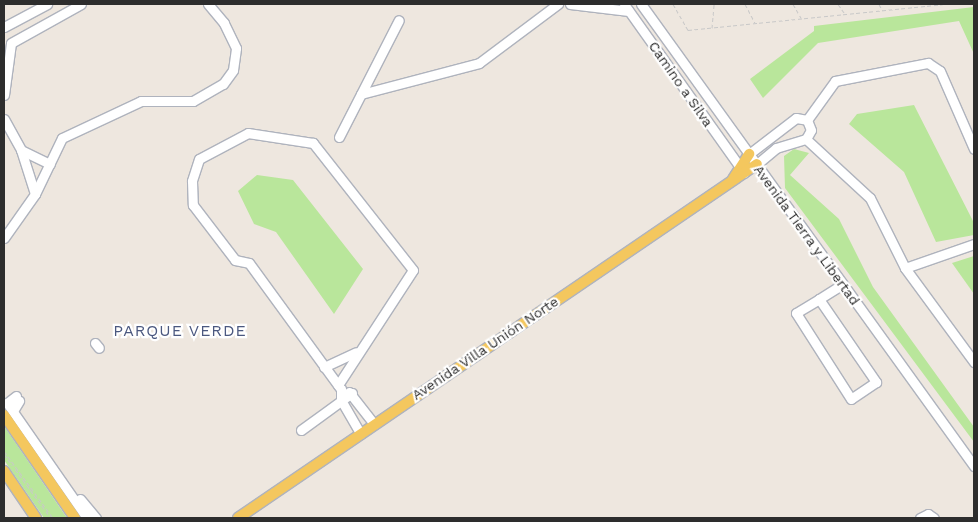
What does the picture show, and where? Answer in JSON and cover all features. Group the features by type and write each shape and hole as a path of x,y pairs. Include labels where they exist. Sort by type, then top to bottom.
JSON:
{"main road":[{"path":"733,179 738,165 749,154"},
{"path":"746,175 756,164"},
{"name":"Avenida Villa Unión Norte","path":"238,518 733,179 746,175"},
{"path":"13,405 75,518"},
{"path":"4,471 36,518"}],"street":[{"path":"4,27 47,4"},
{"path":"4,95 11,43 81,4"},
{"path":"4,238 35,194 62,138 141,101 193,101 223,84 233,70 236,48 224,23 208,4"},
{"path":"361,94 479,63 558,4"},
{"path":"570,4 626,7"},
{"name":"Avenida Tierra y Libertad","path":"641,4 974,466"},
{"name":"Camino a Silva","path":"626,7 746,175"},
{"path":"339,137 399,20"},
{"path":"643,30 654,21"},
{"path":"807,120 835,81 928,63 940,71 974,149"},
{"path":"685,89 696,80"},
{"path":"4,118 21,150 35,194"},
{"path":"749,154 796,118 807,120"},
{"path":"806,138 811,130 807,120"},
{"path":"789,125 795,139"},
{"path":"361,434 341,400 340,387 356,352 413,270 313,143 248,133 199,159 192,181 193,205 235,260 249,263 324,367 340,387 352,393 374,424"},
{"path":"756,164 795,139 806,138 870,198 905,268 974,362"},
{"path":"21,150 50,164"},
{"path":"905,268 974,244"},
{"path":"819,299 876,382 851,399 796,313 843,284"},
{"path":"324,367 356,352"},
{"path":"301,430 352,393"},
{"path":"13,405 87,518"},
{"path":"13,405 96,518"},
{"path":"920,518 928,514 934,518"}],"path":[{"path":"673,4 688,30 943,4"},
{"path":"712,28 714,4"},
{"path":"745,4 756,23"},
{"path":"793,4 802,18"},
{"path":"838,4 845,14"},
{"path":"879,4 883,10"},
{"path":"4,450 52,518"},
{"path":"4,454 52,518"}],"green space":[{"path":"974,7 974,54 959,21 818,43 763,98 750,79 814,31 814,26"},
{"path":"914,105 974,223 974,235 936,242 904,172 849,124 857,114"},
{"path":"794,149 809,153 790,175 839,219 873,287 974,427 974,442 785,188 784,156"},
{"path":"257,175 293,180 363,269 334,314 276,232 254,224 238,191"},
{"path":"974,256 974,294 952,263"},
{"path":"4,426 67,518 44,518 4,460"}],"district":[{"name":"PARQUE VERDE","path":"180,331"}]}
